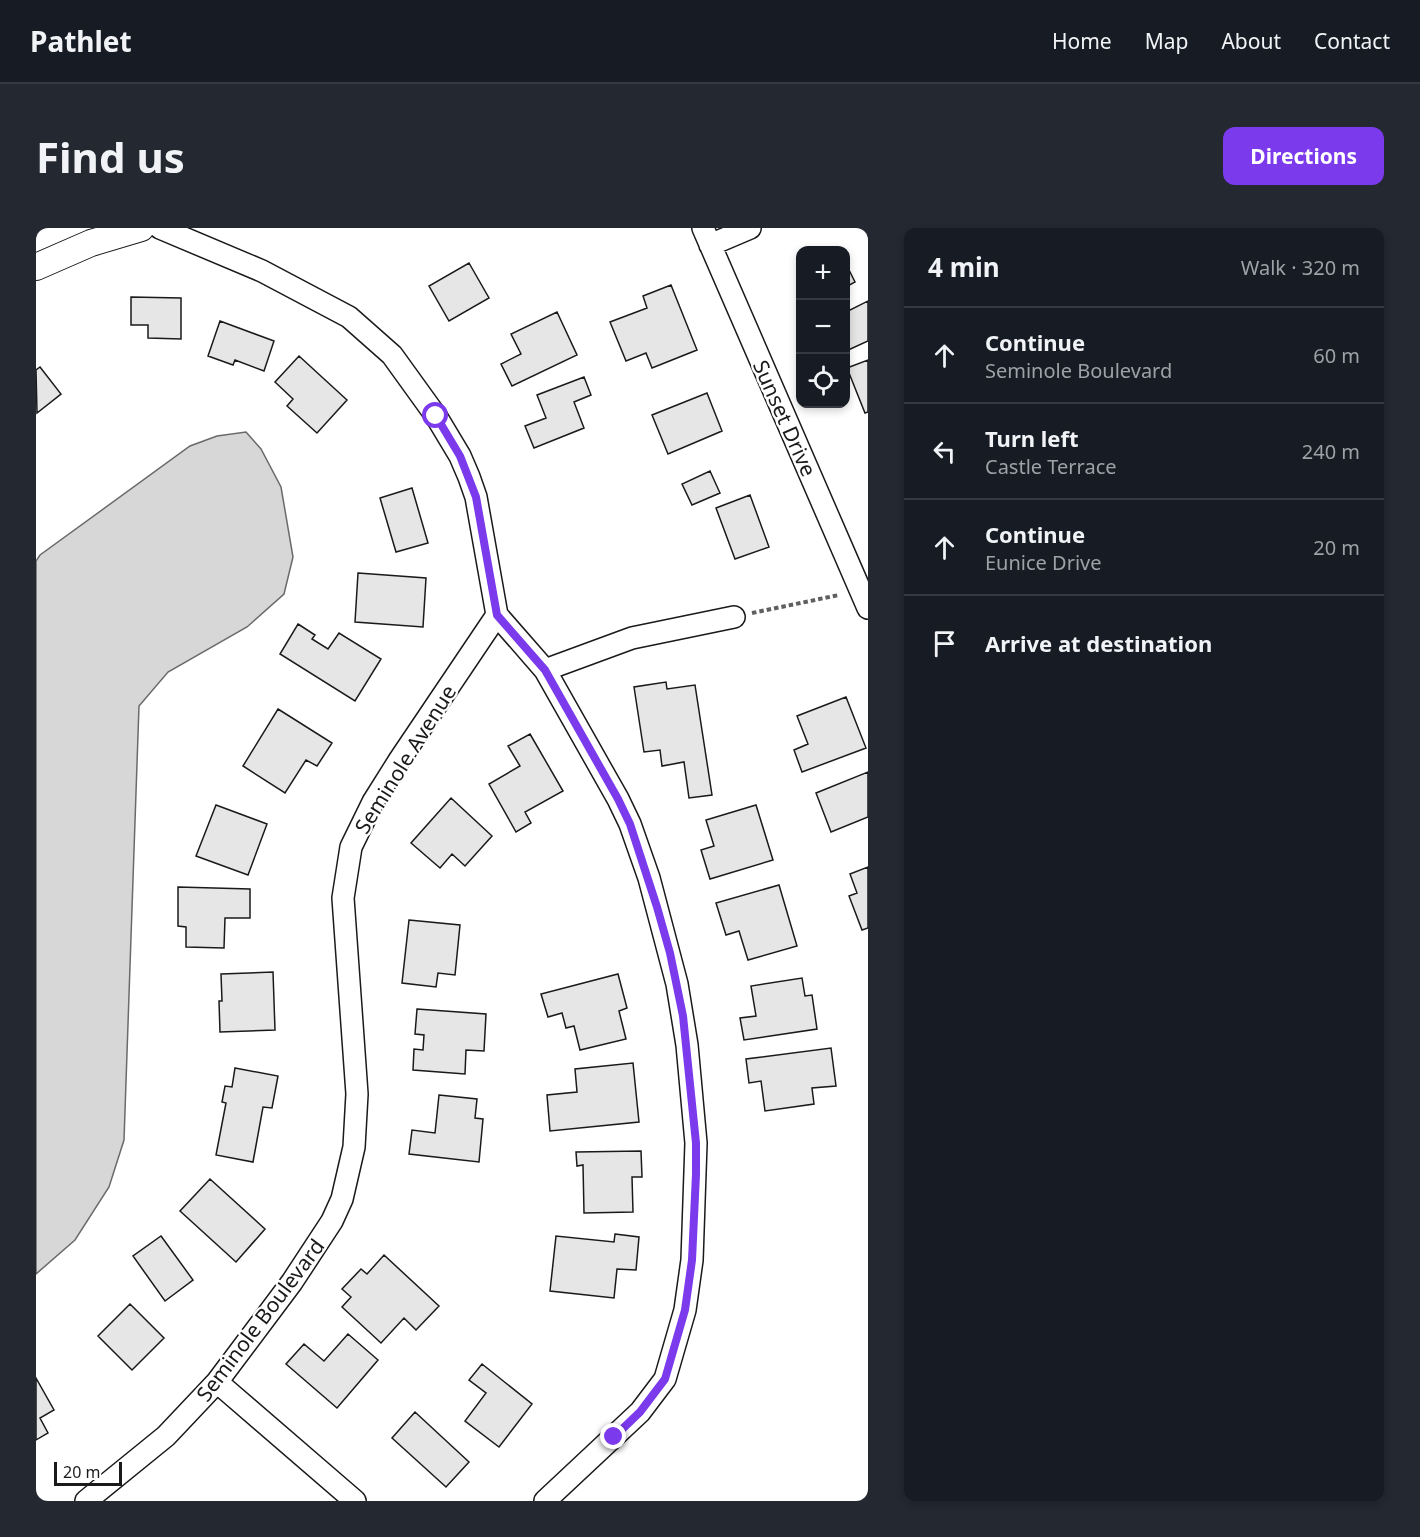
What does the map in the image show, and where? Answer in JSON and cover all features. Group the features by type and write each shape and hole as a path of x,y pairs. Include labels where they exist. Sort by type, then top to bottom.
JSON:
{"street":[{"path":"36,267 91,243 141,228"},
{"path":"160,228 262,271 349,316 392,355 436,416 460,456 469,477 476,497 497,615 545,670 618,799 630,824 655,898 670,953 683,1016 696,1143 692,1260 685,1310 665,1379 640,1412 545,1501"},
{"path":"707,236 750,228"},
{"name":"Sunset Drive","path":"707,236 864,599"},
{"name":"Seminole Avenue","path":"357,1094 343,898 351,847 373,802 400,759 497,615"},
{"path":"545,670 632,638 734,616"},
{"name":"Seminole Boulevard","path":"86,1501 154,1447 217,1382 292,1282 332,1221 342,1199 354,1147 357,1094"},
{"path":"217,1382 355,1501"}],"path":[{"path":"734,616 864,599"}],"shaded area":[{"path":"246,432 261,449 281,487 293,557 284,594 247,627 168,672 139,706 124,1140 109,1187 75,1240 36,1274 36,561 40,555 190,446 217,436"}],"building":[{"path":"469,263 489,298 449,321 429,286"},
{"path":"850,272 855,282 850,285"},
{"path":"671,285 697,350 652,368 646,353 626,361 610,322 647,308 643,296"},
{"path":"131,297 181,298 181,339 148,338 148,325 131,325"},
{"path":"868,301 868,341 850,349 850,310"},
{"path":"557,312 577,355 512,386 501,364 521,354 511,334"},
{"path":"220,321 274,341 264,371 235,360 233,365 208,356"},
{"path":"299,356 347,400 317,433 287,406 293,399 275,382"},
{"path":"868,360 868,412 865,413 850,376 850,367"},
{"path":"40,367 61,394 37,413 36,370"},
{"path":"584,377 591,395 574,402 584,428 534,448 525,426 546,418 537,395"},
{"path":"707,393 722,431 668,454 652,415"},
{"path":"710,471 720,493 692,505 682,484"},
{"path":"412,488 428,543 396,552 380,498"},
{"path":"750,495 769,547 735,559 716,508"},
{"path":"358,573 426,578 423,627 355,622"},
{"path":"298,624 315,635 312,639 328,649 339,633 381,659 355,701 280,654"},
{"path":"666,682 667,689 695,685 712,795 689,798 684,762 662,766 660,750 644,752 634,687"},
{"path":"846,697 866,748 802,772 794,750 808,744 797,716"},
{"path":"278,709 332,743 317,766 306,760 285,793 243,766"},
{"path":"530,734 563,791 525,812 531,823 516,832 489,784 520,766 508,746"},
{"path":"868,772 868,817 831,832 816,793"},
{"path":"451,798 492,836 465,866 452,854 440,868 411,843"},
{"path":"216,805 267,824 248,875 196,856"},
{"path":"756,805 773,860 710,879 701,850 714,846 706,820"},
{"path":"868,867 868,928 862,930 849,896 857,893 850,874"},
{"path":"779,885 797,946 748,960 739,931 726,935 716,903"},
{"path":"178,887 250,889 250,918 225,918 224,948 186,947 186,927 178,926"},
{"path":"409,920 460,925 455,975 438,973 436,987 402,983"},
{"path":"273,972 275,1030 220,1032 221,974"},
{"path":"618,974 627,1008 619,1011 626,1039 580,1050 574,1026 566,1028 562,1013 548,1017 541,994"},
{"path":"802,978 805,996 812,995 817,1029 744,1040 740,1018 756,1016 751,986"},
{"path":"417,1009 486,1014 484,1051 466,1050 465,1074 413,1070 414,1049 423,1050 424,1035 415,1034"},
{"path":"831,1048 836,1086 812,1088 814,1104 765,1111 761,1081 749,1083 746,1059"},
{"path":"633,1063 639,1122 550,1131 547,1095 577,1092 575,1069"},
{"path":"235,1068 278,1076 272,1108 263,1107 253,1162 216,1155 226,1103 222,1102 225,1086 232,1087"},
{"path":"439,1095 477,1099 475,1118 483,1119 479,1162 409,1154 412,1130 435,1133"},
{"path":"641,1151 642,1177 632,1177 633,1212 584,1213 583,1165 577,1166 576,1152"},
{"path":"210,1179 265,1229 236,1262 180,1211"},
{"path":"615,1234 639,1237 636,1270 617,1269 614,1298 550,1291 556,1236 614,1242"},
{"path":"161,1236 193,1280 165,1301 133,1256"},
{"path":"384,1255 439,1306 416,1330 404,1318 381,1343 342,1307 351,1297 342,1289 361,1269 367,1274"},
{"path":"130,1304 164,1338 132,1370 98,1336"},
{"path":"348,1334 378,1360 337,1408 286,1364 304,1344 324,1361"},
{"path":"482,1364 532,1404 499,1447 465,1421 486,1393 469,1380"},
{"path":"36,1378 54,1410 40,1418 48,1433 36,1440"},
{"path":"415,1412 469,1462 446,1487 392,1438"}],"route":[{"path":"436,416 460,456 476,497 497,615 545,670 630,824 649,878 670,953 683,1016 696,1143 692,1260 685,1310 665,1379 640,1412 614,1437"}]}
